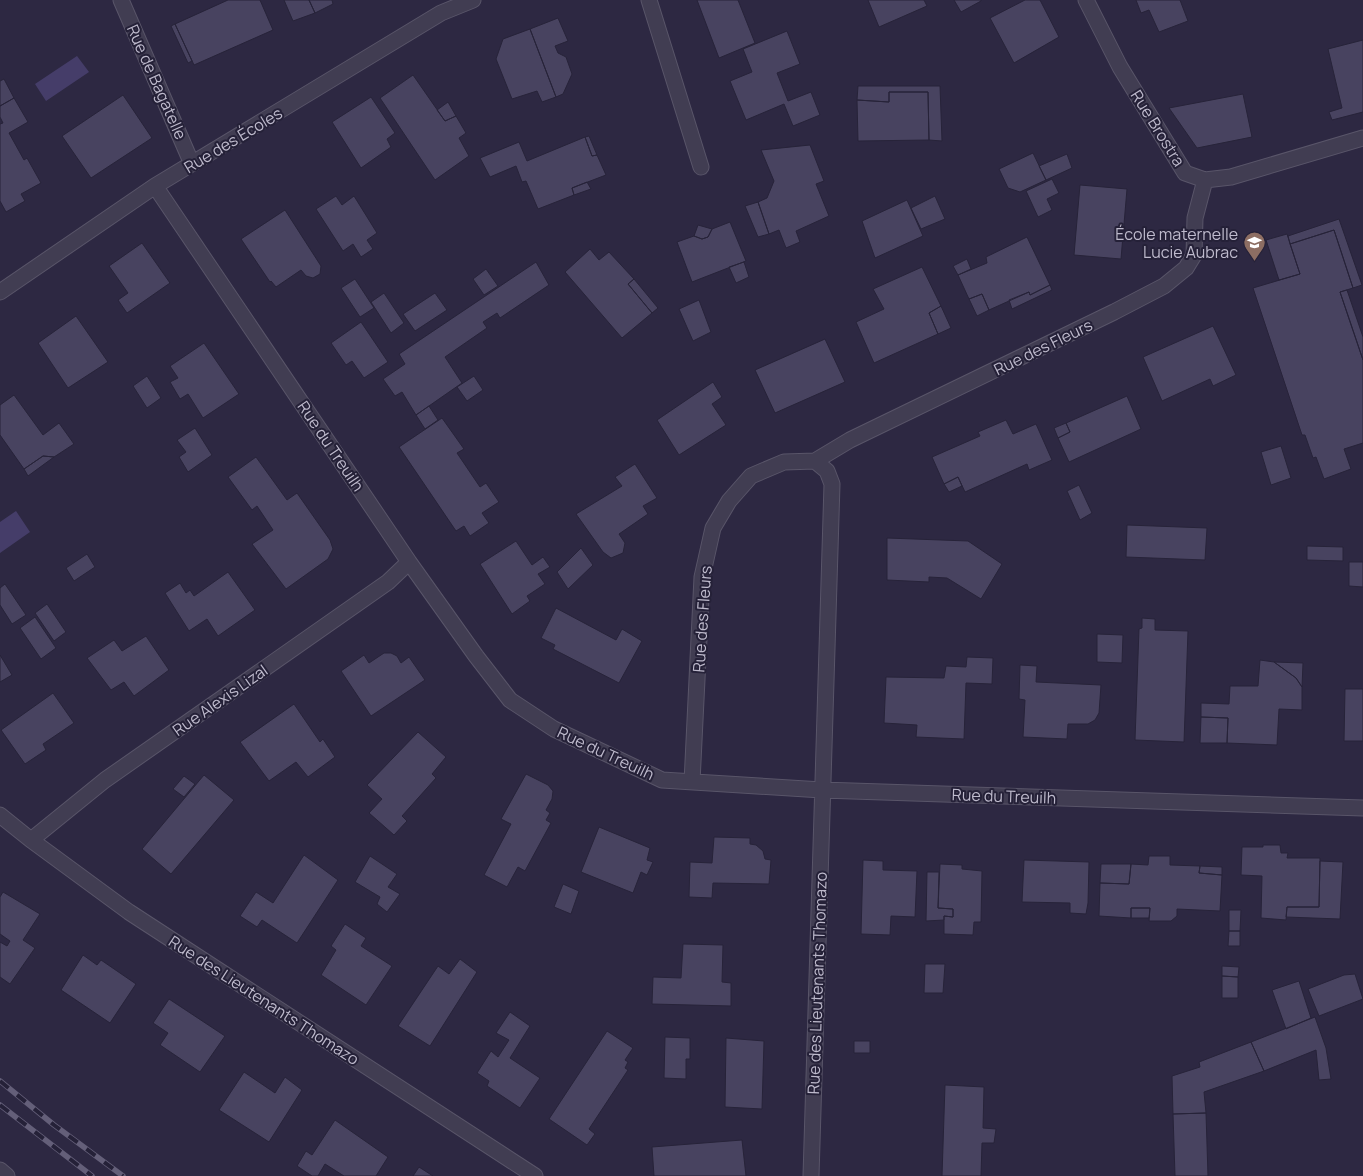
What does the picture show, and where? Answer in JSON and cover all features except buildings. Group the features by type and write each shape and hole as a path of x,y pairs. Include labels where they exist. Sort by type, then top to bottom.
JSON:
{"street":[{"name":"Rue de Bagatelle","path":"120,0 192,164"},
{"name":"Rue des Écoles","path":"0,292 155,186 441,13 473,0"},
{"path":"649,0 701,167"},
{"name":"Rue Brostra","path":"1086,0 1120,67 1185,173 1205,180"},
{"path":"1205,180 1230,177 1363,138"},
{"name":"Rue des Fleurs","path":"692,782 702,577 713,528 730,501 751,476 784,462 816,461 850,440 1164,286 1186,268 1194,255 1195,218 1205,180"},
{"name":"Rue du Treuilh","path":"155,186 409,562 476,656 510,700 554,729 662,780 822,790 1363,808"},
{"path":"816,461 827,471 832,484 822,790"},
{"name":"Rue Alexis Lizal","path":"31,840 105,780 388,582 409,562"},
{"name":"Rue des Lieutenants Thomazo","path":"811,1176 822,790"},
{"name":"Rue des Lieutenants Thomazo","path":"0,815 130,912 535,1176"},
{"path":"0,1170 7,1176"}],"shaded area":[{"path":"77,56 89,72 46,101 35,84"},
{"path":"16,511 30,532 0,553 0,522"}],"railway":[{"path":"0,1081 54,1125 123,1176"},
{"path":"0,1105 92,1176"}],"place":[{"name":"École maternelle Lucie Aubrac","path":"1254,262"}]}
